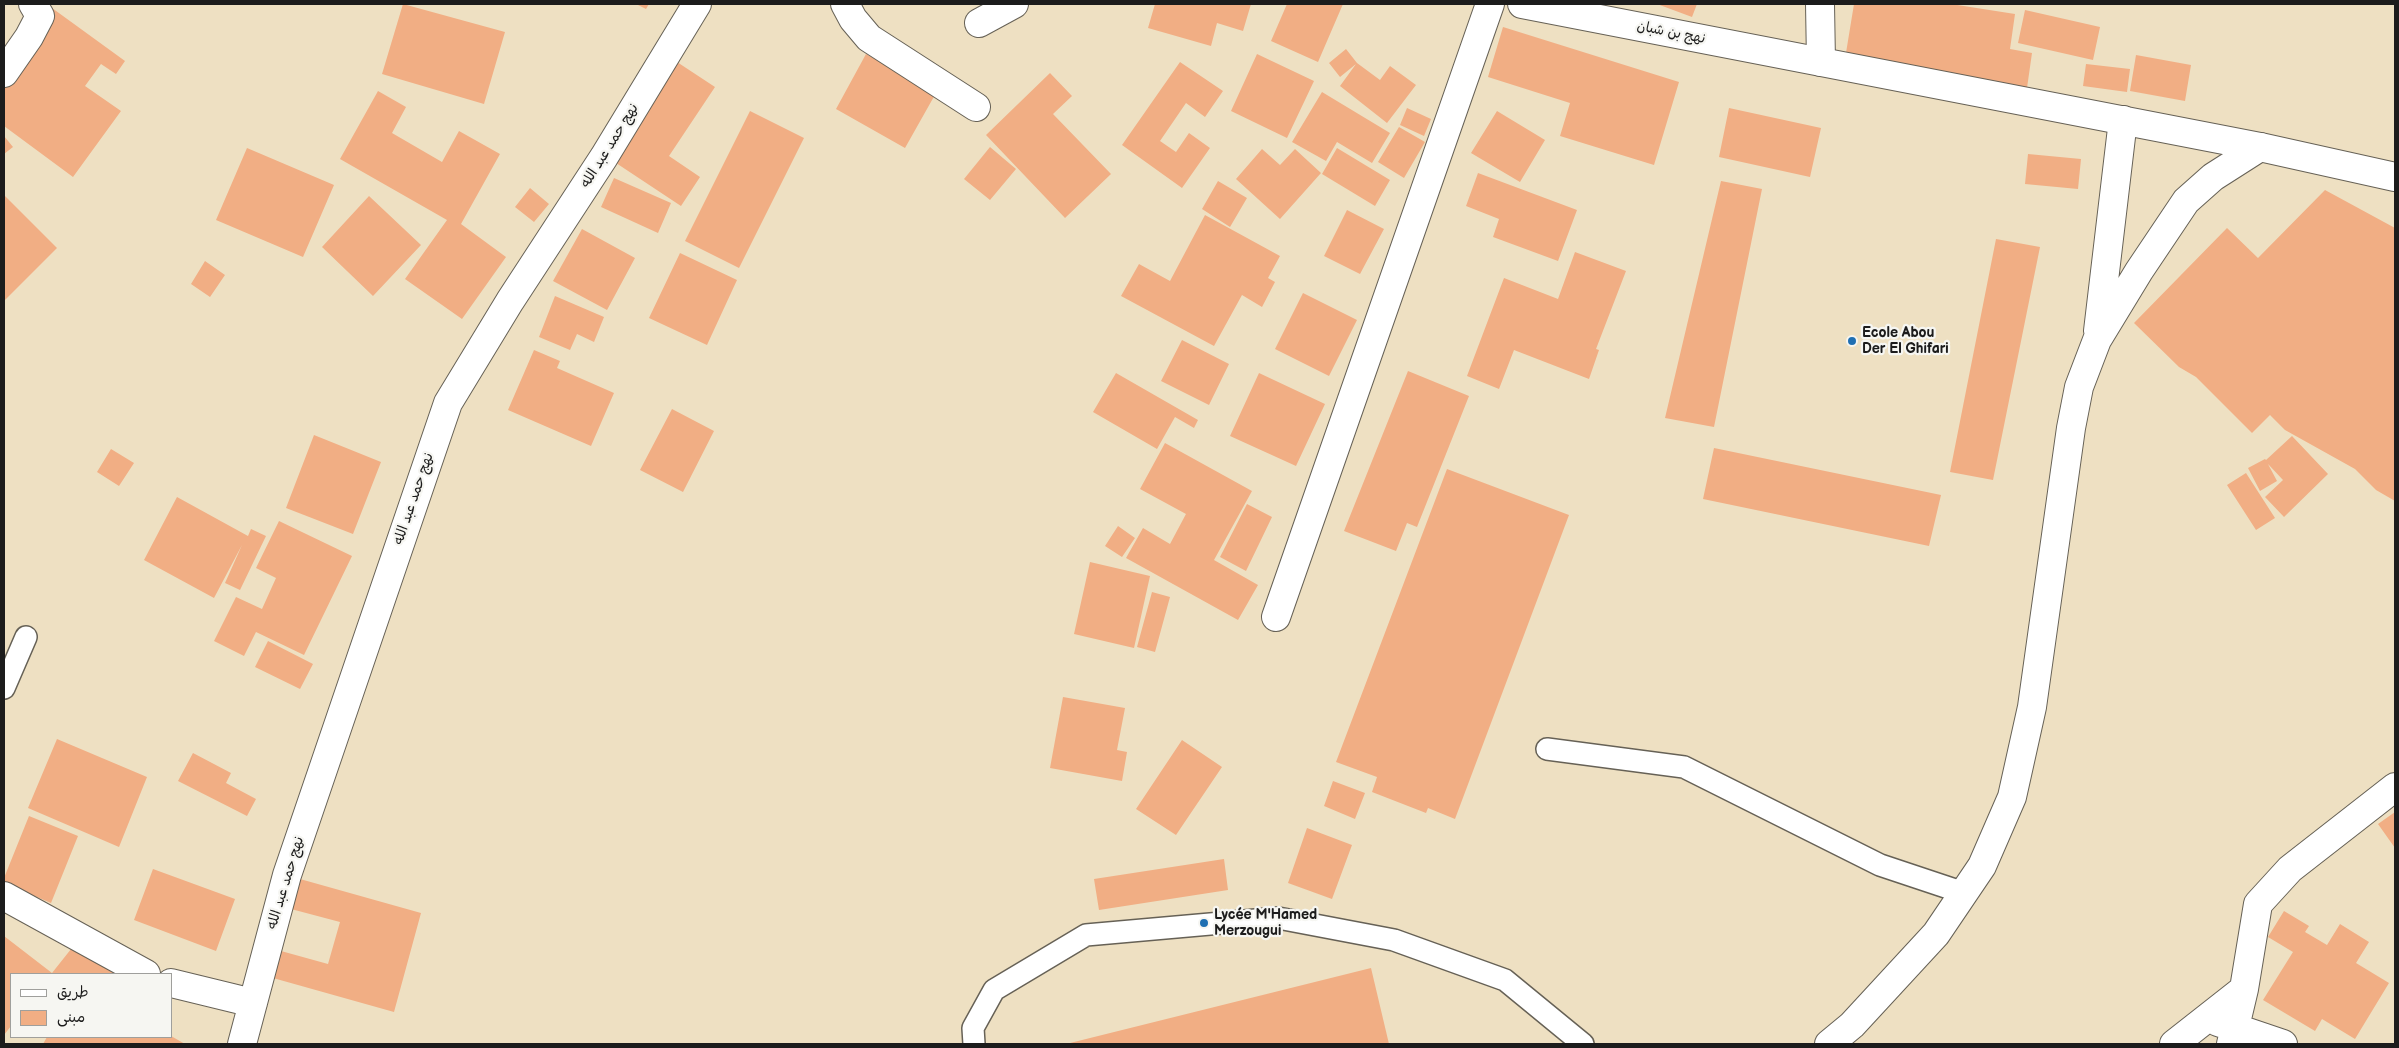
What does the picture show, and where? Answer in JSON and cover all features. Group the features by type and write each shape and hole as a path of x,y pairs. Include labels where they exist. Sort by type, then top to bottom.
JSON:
{"street":[{"path":"4,73 29,37 40,16 33,4"},
{"name":"نهج حمد عبد الله","path":"242,1044 287,875 448,403 510,301 604,157 696,4"},
{"path":"845,4 853,20 869,38 976,108"},
{"path":"979,23 1014,4"},
{"path":"1276,617 1490,4"},
{"name":"نهج بن شبان","path":"1522,4 2260,147 2395,177"},
{"path":"1820,4 1821,62"},
{"path":"2097,340 2122,120"},
{"path":"1829,1044 1852,1025 1936,934 1982,866 2012,797 2032,707 2079,387 2097,340 2139,271 2186,201 2212,177 2260,147"},
{"path":"2233,1036 2244,989 2258,904 2290,868 2395,787"},
{"path":"4,896 144,973"},
{"path":"172,983 253,1003"},
{"path":"2174,1044 2244,989"},
{"path":"2207,1019 2233,1036 2283,1044"}],"lane":[{"path":"4,688 26,637"},
{"path":"1547,749 1684,768 1880,865 1964,893"},
{"path":"974,1044 973,1028 994,990 1086,935 1278,918 1394,940 1506,980 1583,1044"}],"building":[{"path":"403,4 505,32 484,104 382,74"},
{"path":"636,4 649,4 646,9"},
{"path":"1155,4 1251,4 1243,31 1217,23 1211,46 1148,28"},
{"path":"1287,4 1343,4 1318,62 1271,41"},
{"path":"1657,4 1697,4 1692,17"},
{"path":"1854,4 1951,4 2015,14 2010,49 2032,53 2027,88 1845,59"},
{"path":"52,8 125,61 116,74 101,64 85,86 121,111 73,177 4,126 4,75"},
{"path":"2025,10 2100,27 2093,60 2018,43"},
{"path":"1503,27 1679,82 1654,165 1560,136 1570,103 1488,77"},
{"path":"1346,49 1357,63 1380,80 1390,66 1416,85 1387,123 1340,86 1356,64 1340,77 1329,63"},
{"path":"866,54 936,93 905,148 836,109"},
{"path":"1257,54 1314,81 1287,138 1231,111"},
{"path":"2136,55 2191,65 2185,101 2130,91"},
{"path":"677,62 715,87 669,156 700,177 681,206 613,161"},
{"path":"1180,62 1223,91 1205,117 1186,103 1160,141 1176,152 1189,133 1210,148 1182,188 1122,145"},
{"path":"2086,64 2130,69 2127,92 2083,86"},
{"path":"1050,73 1072,96 1053,114 1111,174 1065,218 986,135"},
{"path":"378,91 406,107 392,133 442,162 459,131 500,154 461,224 506,257 462,319 405,279 447,220 340,159"},
{"path":"1322,92 1390,133 1372,163 1337,142 1326,161 1292,142"},
{"path":"1407,108 1431,119 1424,136 1400,125"},
{"path":"1729,108 1821,128 1810,177 1719,157"},
{"path":"750,111 804,138 739,268 685,241"},
{"path":"1497,111 1545,140 1520,182 1471,153"},
{"path":"1399,127 1425,142 1404,178 1378,162"},
{"path":"4,136 13,147 4,154"},
{"path":"990,147 1016,169 990,200 964,179"},
{"path":"247,148 334,185 303,257 216,220"},
{"path":"1337,148 1390,180 1375,206 1322,174"},
{"path":"1262,149 1280,165 1295,149 1321,173 1280,219 1236,179"},
{"path":"2028,154 2081,159 2078,189 2025,184"},
{"path":"1478,173 1577,210 1558,261 1493,237 1499,219 1466,206"},
{"path":"614,178 671,203 658,233 601,207"},
{"path":"1218,181 1247,198 1230,227 1202,209"},
{"path":"1721,181 1762,189 1714,427 1665,418"},
{"path":"530,188 549,204 534,222 515,207"},
{"path":"2325,190 2395,228 2395,501 2376,490 2355,469 2285,430 2270,415 2252,433 2196,377 2179,367 2134,323 2227,228 2258,258"},
{"path":"4,195 57,248 4,301"},
{"path":"369,196 421,245 373,296 322,247"},
{"path":"1347,210 1384,229 1360,274 1324,256"},
{"path":"1205,215 1280,256 1268,278 1275,282 1262,307 1242,295 1214,346 1121,296 1139,264 1170,281"},
{"path":"582,229 635,258 607,310 553,281"},
{"path":"1996,239 2040,247 1993,480 1950,472"},
{"path":"1575,252 1626,271 1596,349 1599,350 1589,379 1514,350 1499,389 1467,376 1504,278 1558,299"},
{"path":"680,253 737,280 707,345 649,318"},
{"path":"205,261 225,275 210,297 191,284"},
{"path":"1303,293 1357,320 1329,376 1275,349"},
{"path":"555,296 604,317 594,342 577,334 570,350 539,337"},
{"path":"1182,340 1229,364 1209,405 1161,381"},
{"path":"534,350 560,361 557,368 614,393 591,446 508,410"},
{"path":"1408,371 1469,396 1417,527 1407,523 1396,551 1344,531"},
{"path":"1116,373 1198,420 1194,428 1175,417 1157,449 1093,412"},
{"path":"1259,373 1325,404 1296,466 1230,436"},
{"path":"672,409 714,431 683,492 640,470"},
{"path":"314,435 381,462 353,534 286,508"},
{"path":"2292,436 2328,474 2284,517 2265,497 2283,480 2268,464 2277,481 2260,491 2248,468 2266,460"},
{"path":"1165,443 1252,491 1214,560 1258,585 1238,620 1126,558 1143,528 1170,544 1186,514 1140,489"},
{"path":"1714,448 1941,495 1929,546 1703,499"},
{"path":"111,449 134,463 119,486 97,472"},
{"path":"1447,469 1569,515 1455,819 1428,808 1426,813 1372,792 1377,777 1336,762"},
{"path":"2246,473 2275,518 2256,530 2227,485"},
{"path":"177,497 248,536 251,529 266,536 240,590 225,583 242,545 214,598 144,560"},
{"path":"1247,504 1272,517 1246,571 1220,557"},
{"path":"279,521 352,556 304,655 256,632 244,656 214,641 236,597 262,609 276,578 256,568"},
{"path":"1118,526 1135,538 1122,557 1105,546"},
{"path":"1090,562 1150,576 1134,648 1074,634"},
{"path":"1152,592 1170,597 1155,652 1137,647"},
{"path":"268,641 313,664 300,689 255,667"},
{"path":"1063,697 1125,708 1117,750 1127,752 1122,781 1050,768"},
{"path":"57,739 147,777 119,847 28,808"},
{"path":"1182,740 1222,767 1176,835 1136,809"},
{"path":"193,753 231,773 226,783 256,799 247,816 178,781"},
{"path":"1333,781 1365,793 1355,819 1324,806"},
{"path":"2395,812 2395,848 2378,824"},
{"path":"29,816 78,836 51,903 4,883 4,878"},
{"path":"1307,828 1352,845 1332,899 1288,883"},
{"path":"1224,859 1228,890 1099,910 1094,879"},
{"path":"153,869 235,899 216,951 134,920"},
{"path":"300,879 421,913 394,1012 273,978 281,951 328,964 340,922 291,909"},
{"path":"2284,911 2309,926 2305,932 2327,945 2340,924 2369,942 2356,963 2389,983 2355,1039 2322,1019 2315,1031 2263,1000 2293,952 2268,937"},
{"path":"4,936 52,973 10,973 10,1027 4,1035"},
{"path":"79,939 123,973 52,973"},
{"path":"1371,968 1389,1044 1066,1044"},
{"path":"172,1037 185,1044 43,1044 46,1038"}],"place":[{"name":"Ecole Abou Der El Ghifari","path":"1852,341"},
{"name":"Lycée M'Hamed Merzougui","path":"1204,923"}]}
